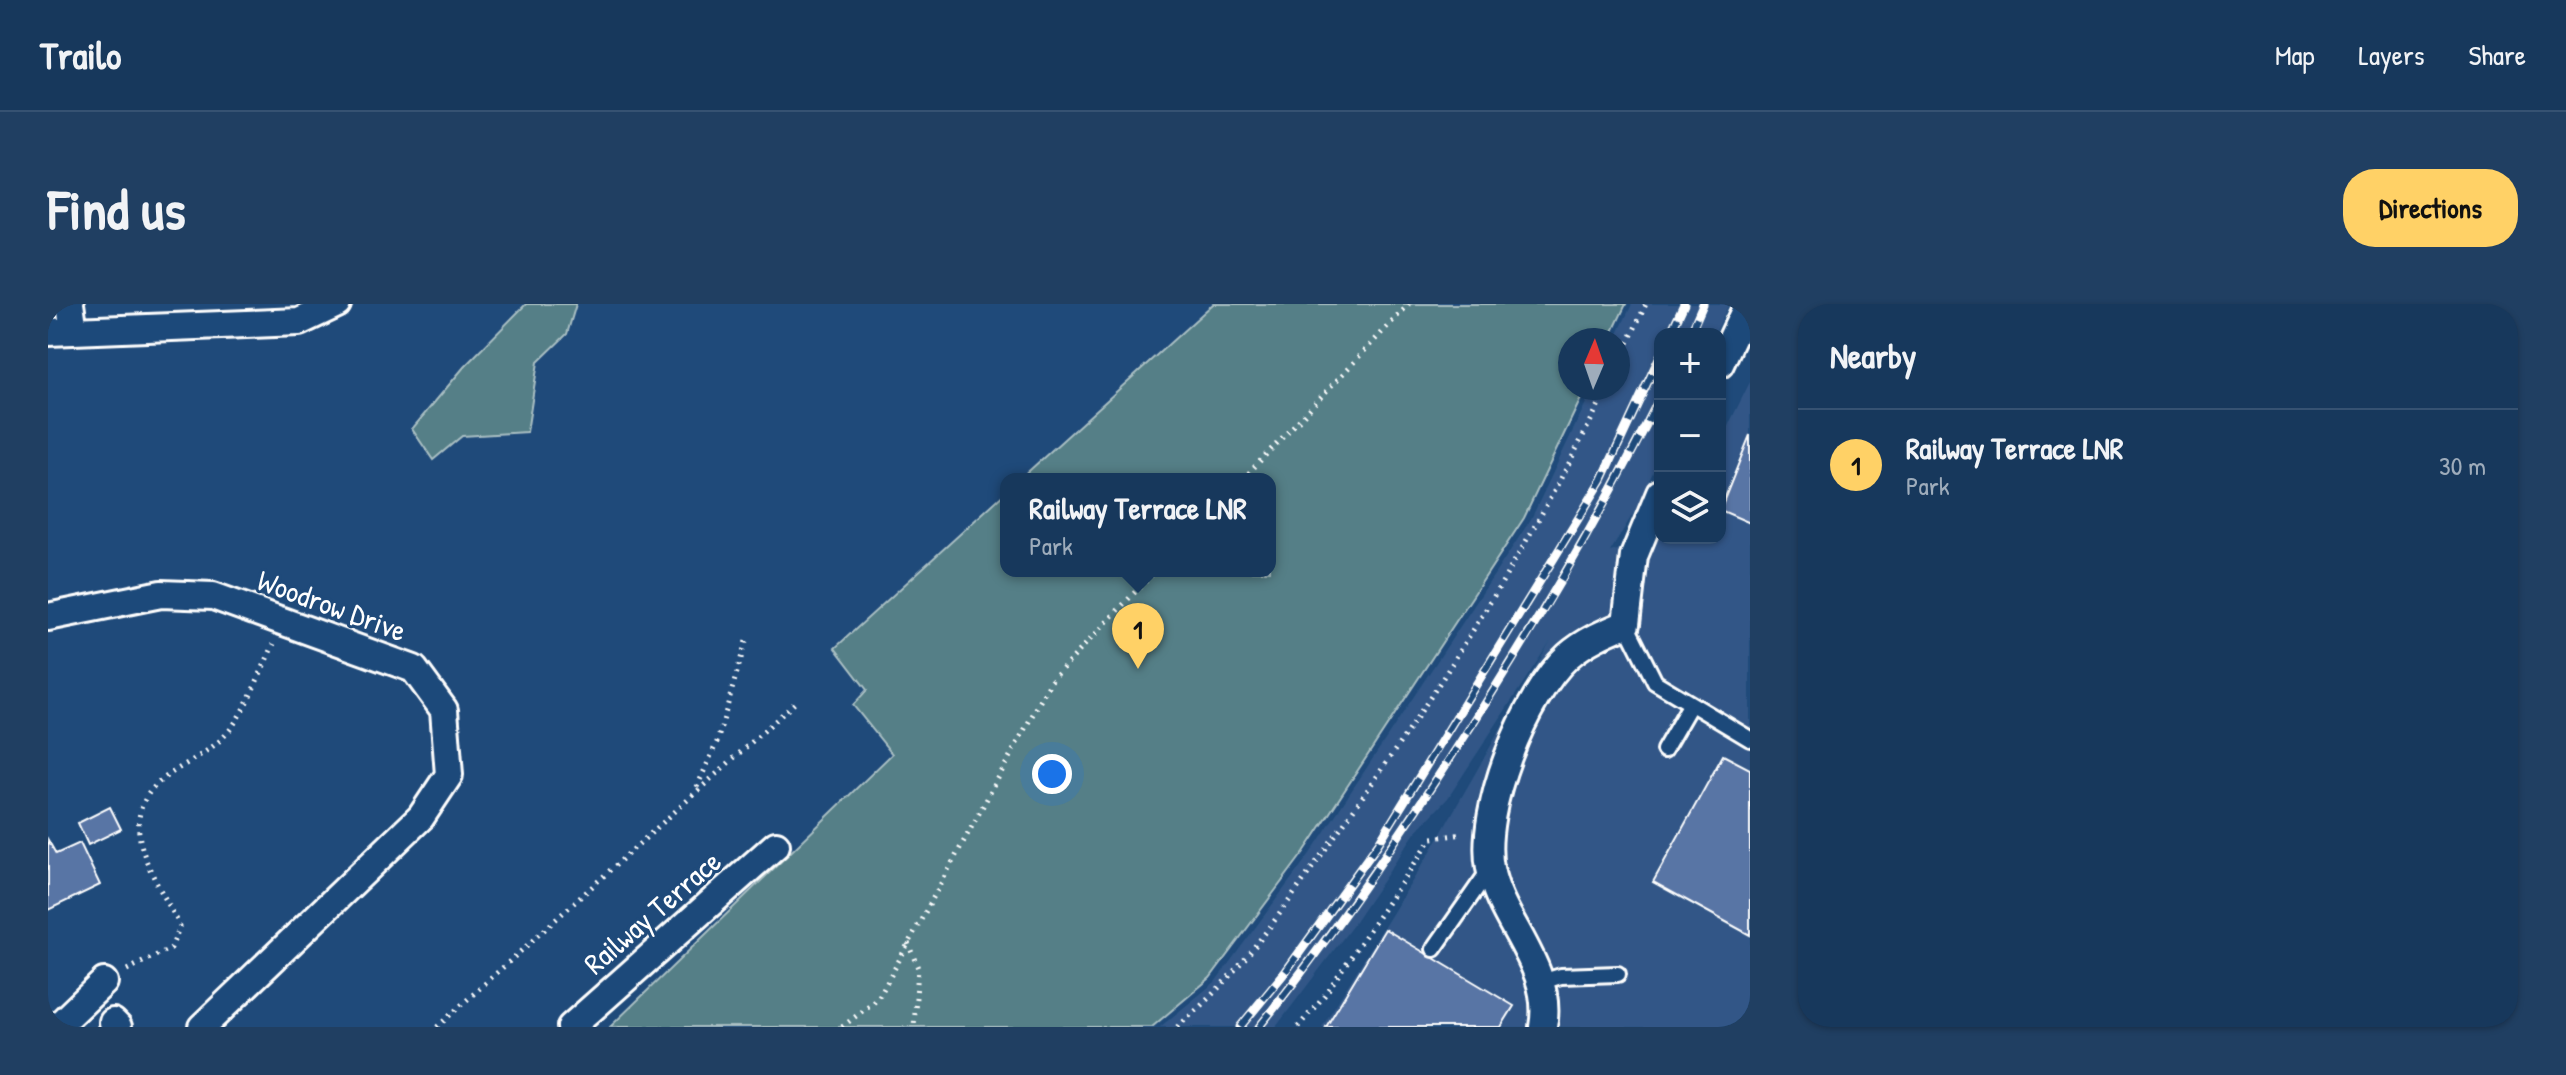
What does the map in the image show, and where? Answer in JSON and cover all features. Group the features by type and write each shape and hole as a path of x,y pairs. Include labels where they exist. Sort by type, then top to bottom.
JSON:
{"street":[{"path":"70,304 61,332 299,322 337,304"},
{"path":"1726,351 1748,304"},
{"path":"1543,1027 1541,982 1490,869 1488,831 1509,748 1544,688 1567,657 1598,635 1626,624 1634,556 1654,508"},
{"name":"Woodrow Drive","path":"48,617 161,594 213,596 414,669 444,710 449,775 421,817 202,1027"},
{"name":"Railway Terrace","path":"571,1027 776,845"},
{"path":"57,1027 104,982"}],"lane":[{"path":"1626,624 1655,682 1750,739"},
{"path":"1664,750 1690,705"},
{"path":"1434,949 1490,869"},
{"path":"1541,982 1561,976 1618,974"}],"path":[{"path":"1249,473 1409,304"},
{"path":"1630,339 1646,304"},
{"path":"1177,1027 1214,996 1252,952 1383,769 1474,632 1558,490 1601,400"},
{"path":"842,1027 878,999 1051,681 1149,577"},
{"path":"104,982 171,948 180,926 137,841 141,804 163,779 201,757 230,730 285,622"},
{"path":"695,791 717,742 746,641"},
{"path":"437,1027 798,700"},
{"path":"1298,1027 1324,996 1432,838 1488,831"},
{"path":"908,943 918,968 914,1027"}],"shaded area":[{"path":"1632,304 1729,304 1718,328 1654,328 1654,470 1636,509 1610,552 1654,540 1654,544 1726,544 1726,430 1750,382 1750,1027 1322,1027 1432,849 1550,642 1448,798 1415,833 1353,925 1276,1027 1160,1027 1215,982 1309,855 1531,519 1587,400 1630,400 1630,328 1621,328"}],"green space":[{"path":"526,304 576,304 567,334 538,362 527,432 462,436 433,460 412,429 464,367"},
{"path":"1213,304 1626,304 1615,328 1558,328 1558,400 1580,400 1524,518 1304,852 1210,978 1152,1027 610,1027 892,754 853,705 867,690 835,648 1000,497 1000,577 1276,577 1276,473 1027,473"}],"building":[{"path":"1750,435 1750,523 1726,513 1726,495"},
{"path":"1723,755 1750,769 1750,935 1653,882"},
{"path":"110,807 121,829 88,845 78,823"},
{"path":"48,840 56,854 80,843 100,885 48,910"},
{"path":"1385,929 1514,1006 1501,1027 1326,1027"}],"railway":[{"path":"1673,328 1684,304"},
{"path":"1693,328 1703,304"},
{"path":"1240,1027 1286,971 1378,844 1602,480 1654,369"},
{"path":"1259,1027 1357,896 1478,716 1586,536 1658,400"}],"place":[{"name":"Railway Terrace LNR","path":"1138,669"}]}
